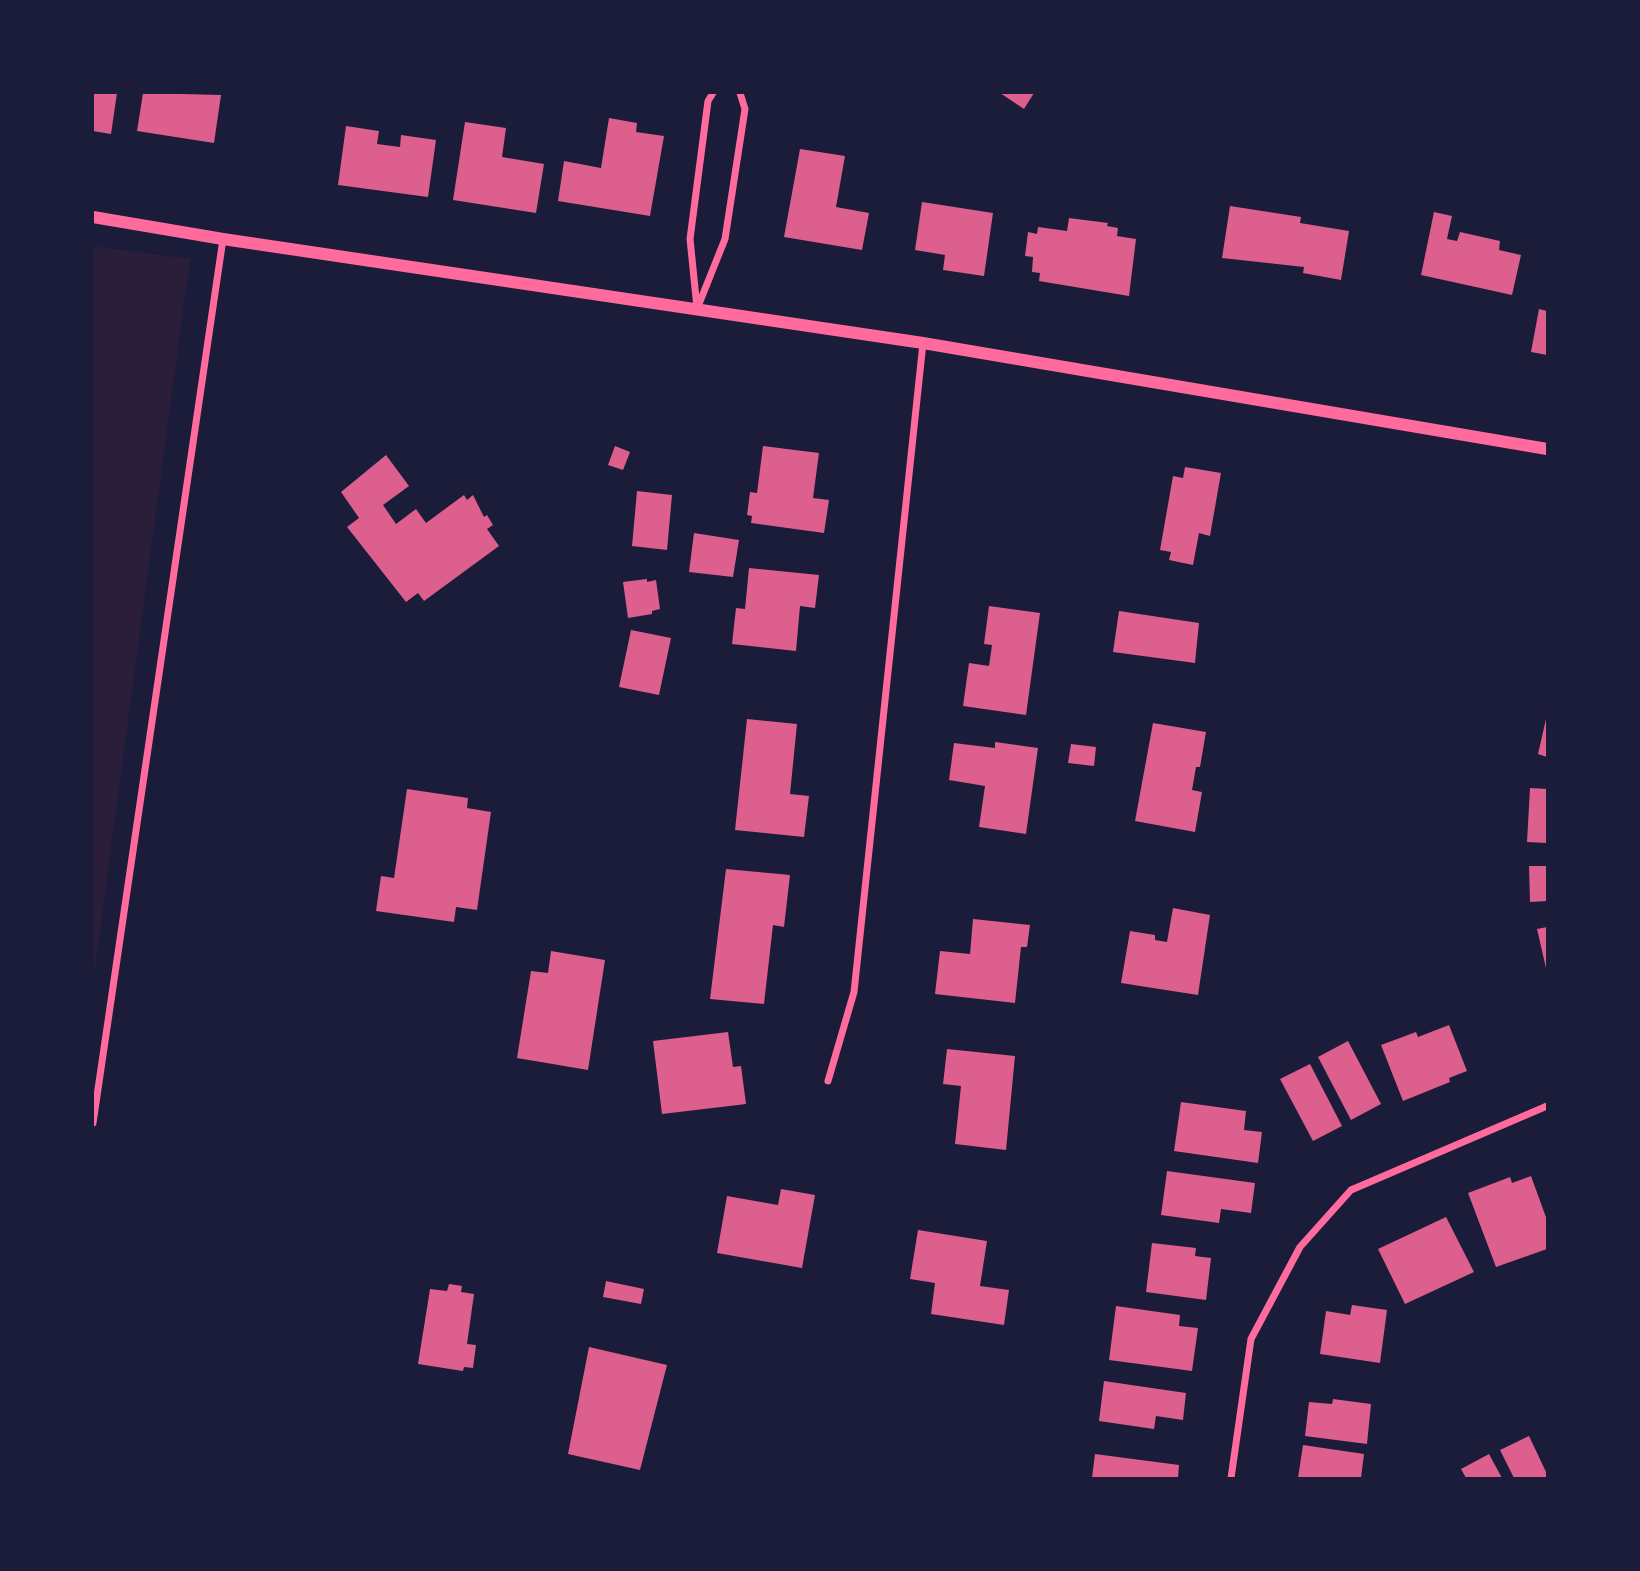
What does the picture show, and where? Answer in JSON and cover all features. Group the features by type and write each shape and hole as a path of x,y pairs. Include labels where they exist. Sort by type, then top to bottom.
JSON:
{"street":[{"path":"697,309 690,239 708,101 713,93"},
{"path":"697,309 725,239 745,109 740,93"},
{"path":"93,217 223,239 923,343 1547,449"},
{"path":"93,1123 223,239"},
{"path":"828,1081 854,992 923,343"},
{"path":"1231,1478 1251,1339 1300,1247 1351,1190 1547,1106"}],"shaded area":[{"path":"93,246 190,259 93,982"}],"building":[{"path":"93,93 117,93 111,134 93,131"},
{"path":"143,93 221,95 214,143 137,131"},
{"path":"1000,93 1034,93 1024,109"},
{"path":"609,118 637,123 636,132 664,136 650,216 558,201 564,161 601,168"},
{"path":"465,122 506,128 502,157 544,164 536,213 453,200"},
{"path":"346,126 379,131 377,144 400,147 401,135 436,140 428,197 338,185"},
{"path":"800,149 845,156 836,207 869,213 862,250 784,237"},
{"path":"922,202 993,213 984,276 943,270 945,255 915,250"},
{"path":"1230,206 1301,217 1300,223 1349,231 1341,280 1303,273 1304,267 1222,258"},
{"path":"1434,212 1452,216 1447,239 1457,241 1460,232 1500,241 1499,250 1521,255 1512,295 1421,275"},
{"path":"1069,218 1108,223 1107,226 1118,228 1117,236 1136,239 1129,296 1039,281 1040,273 1032,272 1033,257 1025,256 1028,232 1037,234 1038,227 1067,231"},
{"path":"1539,309 1547,311 1547,355 1531,352"},
{"path":"615,446 630,452 623,470 608,465"},
{"path":"763,446 819,453 813,498 829,500 824,533 751,523 752,516 747,515 750,492 757,493"},
{"path":"386,455 409,486 383,505 396,524 416,509 426,523 464,495 467,500 473,495 484,517 487,515 493,525 487,529 499,546 424,601 418,593 406,602 347,527 359,518 341,492"},
{"path":"1185,467 1221,473 1210,536 1199,533 1193,565 1169,560 1171,552 1160,550 1173,476 1183,478"},
{"path":"637,491 672,495 667,550 632,546"},
{"path":"694,533 739,540 733,577 689,572"},
{"path":"749,568 819,575 815,608 800,606 796,651 732,644 736,608 745,609"},
{"path":"647,579 647,582 656,580 660,609 652,611 652,614 628,618 623,582"},
{"path":"989,606 1040,613 1026,715 963,706 969,663 989,666 992,645 984,644"},
{"path":"1119,611 1199,623 1195,663 1113,652"},
{"path":"631,630 671,638 659,695 619,687"},
{"path":"747,719 797,724 790,794 809,796 804,837 735,830"},
{"path":"1547,719 1547,757 1538,754"},
{"path":"1153,723 1206,732 1200,767 1196,767 1192,790 1202,792 1195,832 1135,821"},
{"path":"995,742 1038,748 1026,834 979,827 985,786 949,780 954,743 995,748"},
{"path":"1071,744 1096,747 1094,766 1068,763"},
{"path":"1530,788 1547,789 1547,843 1527,842"},
{"path":"407,789 468,798 467,808 491,812 477,910 456,907 454,922 376,911 381,876 394,878"},
{"path":"1529,866 1547,866 1547,901 1530,902"},
{"path":"726,869 790,875 784,927 773,925 764,1004 710,999"},
{"path":"1173,908 1210,915 1198,995 1121,983 1130,931 1155,935 1155,940 1167,942"},
{"path":"973,919 1030,925 1027,947 1021,947 1015,1003 935,994 940,951 970,954"},
{"path":"1547,927 1547,968 1546,968 1537,929"},
{"path":"551,951 605,960 588,1070 517,1058 531,971 548,973"},
{"path":"1449,1025 1467,1071 1449,1078 1450,1082 1403,1101 1381,1045 1416,1032 1418,1037"},
{"path":"728,1032 733,1067 741,1066 746,1104 662,1114 653,1041"},
{"path":"1348,1041 1381,1104 1351,1120 1318,1057"},
{"path":"947,1049 1015,1056 1006,1150 955,1144 961,1086 943,1084"},
{"path":"1310,1064 1342,1126 1313,1141 1280,1079"},
{"path":"1181,1102 1246,1111 1244,1130 1262,1132 1258,1163 1174,1151"},
{"path":"1167,1171 1255,1183 1251,1213 1221,1209 1219,1223 1161,1215"},
{"path":"1531,1176 1547,1220 1547,1249 1496,1267 1468,1193 1510,1177 1512,1183"},
{"path":"781,1189 815,1195 802,1268 717,1253 727,1196 778,1205"},
{"path":"1446,1217 1474,1272 1405,1304 1378,1249"},
{"path":"918,1230 987,1241 980,1286 1009,1290 1004,1325 931,1314 935,1283 910,1279"},
{"path":"1152,1243 1196,1248 1195,1256 1211,1258 1206,1300 1146,1292"},
{"path":"606,1281 644,1289 641,1304 603,1297"},
{"path":"449,1284 462,1286 461,1292 474,1294 467,1344 476,1345 473,1368 464,1367 463,1371 418,1364 430,1289 447,1291"},
{"path":"1352,1305 1387,1310 1380,1363 1320,1354 1326,1311 1350,1315"},
{"path":"1116,1306 1180,1315 1179,1326 1198,1328 1192,1371 1109,1360"},
{"path":"589,1347 667,1365 640,1470 568,1454"},
{"path":"1104,1381 1186,1393 1183,1420 1156,1416 1154,1429 1099,1421"},
{"path":"1333,1399 1371,1404 1367,1444 1305,1436 1309,1402 1332,1404"},
{"path":"1529,1436 1547,1478 1514,1478 1500,1450"},
{"path":"1303,1445 1364,1454 1361,1478 1298,1478"},
{"path":"1095,1454 1179,1465 1178,1478 1092,1478"},
{"path":"1489,1454 1502,1478 1466,1478 1461,1469"}]}
